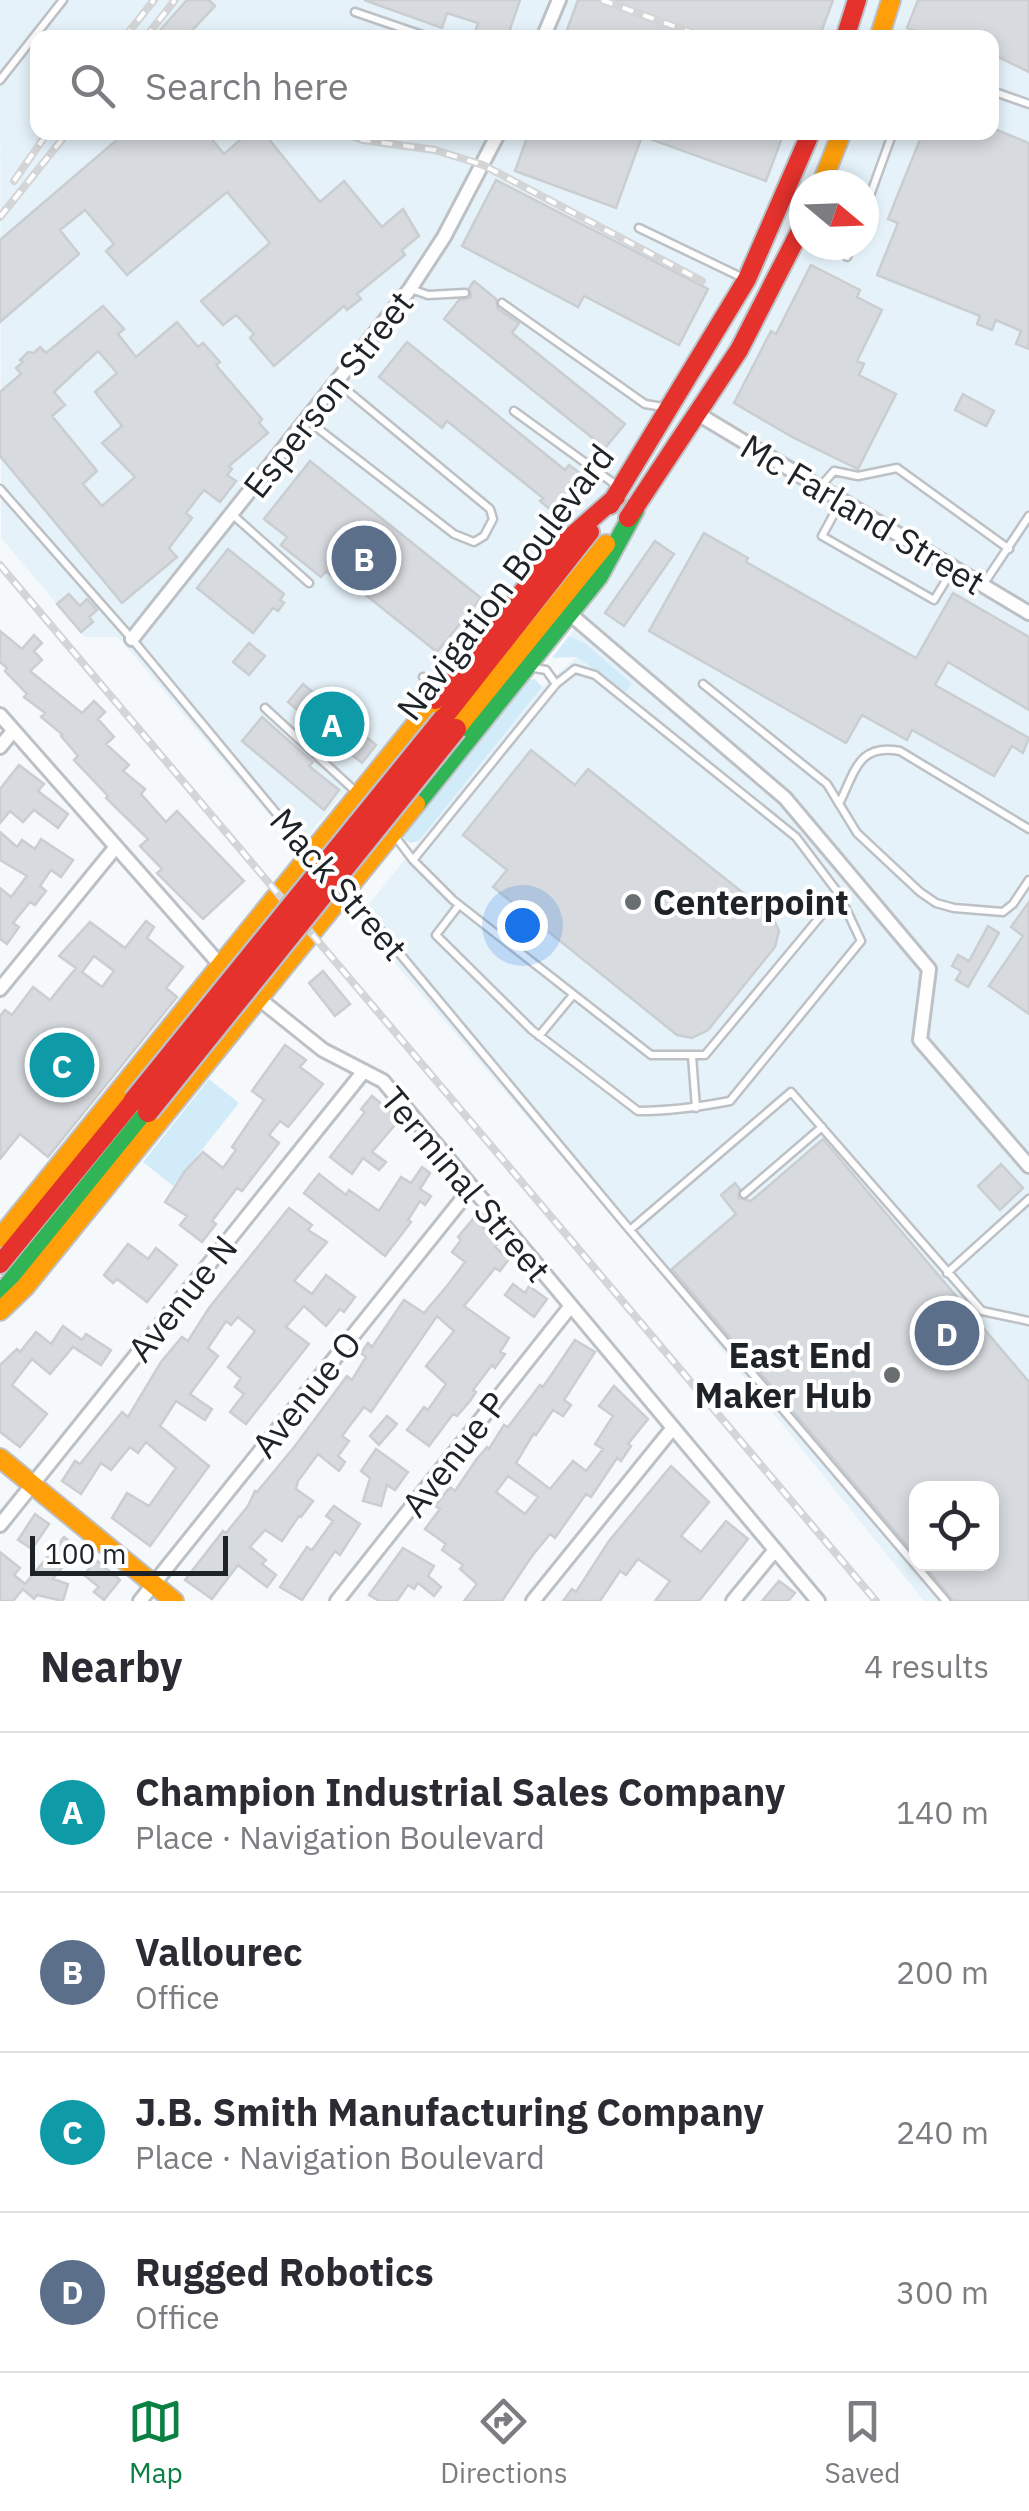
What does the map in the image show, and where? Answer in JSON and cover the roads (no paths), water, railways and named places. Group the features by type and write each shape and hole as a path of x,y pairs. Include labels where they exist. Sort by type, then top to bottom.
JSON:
{"main road":[{"path":"848,30 857,0"},
{"path":"882,30 892,0"},
{"name":"Navigation Boulevard","path":"450,724 618,493 671,407 747,279 807,140"},
{"path":"826,170 839,140"},
{"name":"Navigation Boulevard","path":"0,1296 141,1106 450,724 635,510 739,350 789,252"},
{"path":"671,407 698,414"},
{"path":"0,1238 558,548 618,493"},
{"path":"0,1311 26,1287 570,614 599,576 635,510"},
{"name":"Navigation Boulevard","path":"0,1264 141,1106"},
{"path":"0,1458 146,1593 174,1601"}],"street":[{"path":"547,30 559,0"},
{"name":"Esperson Street","path":"132,638 233,516 410,288 444,237 495,140"},
{"name":"Mc Farland Street","path":"698,414 1029,612"},
{"path":"570,614 785,798 929,969 920,1040 1029,1166"},
{"name":"Terminal Street","path":"0,715 220,965 323,1050 383,1081 818,1601"},
{"path":"0,747 13,731"},
{"path":"0,989 115,848"},
{"name":"Avenue N","path":"0,1526 364,1071"},
{"name":"Avenue O","path":"146,1593 472,1187"},
{"name":"Avenue P","path":"337,1601 570,1307"},
{"path":"533,1601 672,1430"},
{"path":"733,1601 775,1550"}],"lane":[{"path":"40,30 64,0"},
{"path":"354,12 407,30"},
{"path":"0,80 30,42"},
{"path":"999,93 1029,104"},
{"path":"879,171 890,140"},
{"path":"639,228 747,279"},
{"path":"410,288 428,295 465,293"},
{"path":"502,303 645,404 671,407"},
{"path":"307,420 454,534 474,542 484,536 494,519 490,509 338,383"},
{"path":"514,411 618,493"},
{"path":"820,488 834,471 858,476 897,468 1009,550"},
{"name":"Mack Street","path":"0,489 132,638 310,854 347,891 946,1601"},
{"path":"842,502 822,536 934,600 954,568"},
{"path":"233,516 309,583"},
{"path":"983,585 1029,516"},
{"path":"528,666 546,670 556,684"},
{"path":"413,860 556,684 575,669 596,676 796,837 839,894 861,941 730,1100 696,1108 638,1111 539,1036 436,934 460,905"},
{"path":"424,677 442,691"},
{"path":"703,684 827,784 857,832 936,903 1002,912 1029,880"},
{"path":"265,708 359,795"},
{"path":"839,804 861,759 872,750 887,749 900,751 1029,829"},
{"path":"393,834 413,860 460,905 651,1056 705,1055 839,894"},
{"path":"539,1036 574,995"},
{"path":"692,1056 696,1108"},
{"path":"630,1230 791,1092 982,1311 1029,1321"},
{"path":"744,1194 822,1127"},
{"path":"947,1272 1029,1199"}],"railway":[{"path":"130,30 154,0"},
{"path":"151,30 175,0"},
{"path":"602,0 684,30"},
{"path":"14,181 42,140"},
{"path":"0,217 62,140"},
{"path":"363,140 435,150 483,165 702,281"},
{"path":"0,565 876,1601"}],"place":[{"name":"Vallourec","path":"364,558"},
{"name":"Champion Industrial Sales Company","path":"332,724"},
{"name":"Centerpoint","path":"633,902"},
{"name":"J.B. Smith Manufacturing Company","path":"62,1065"},
{"name":"Rugged Robotics","path":"947,1333"},
{"name":"East End Maker Hub","path":"892,1375"}]}
